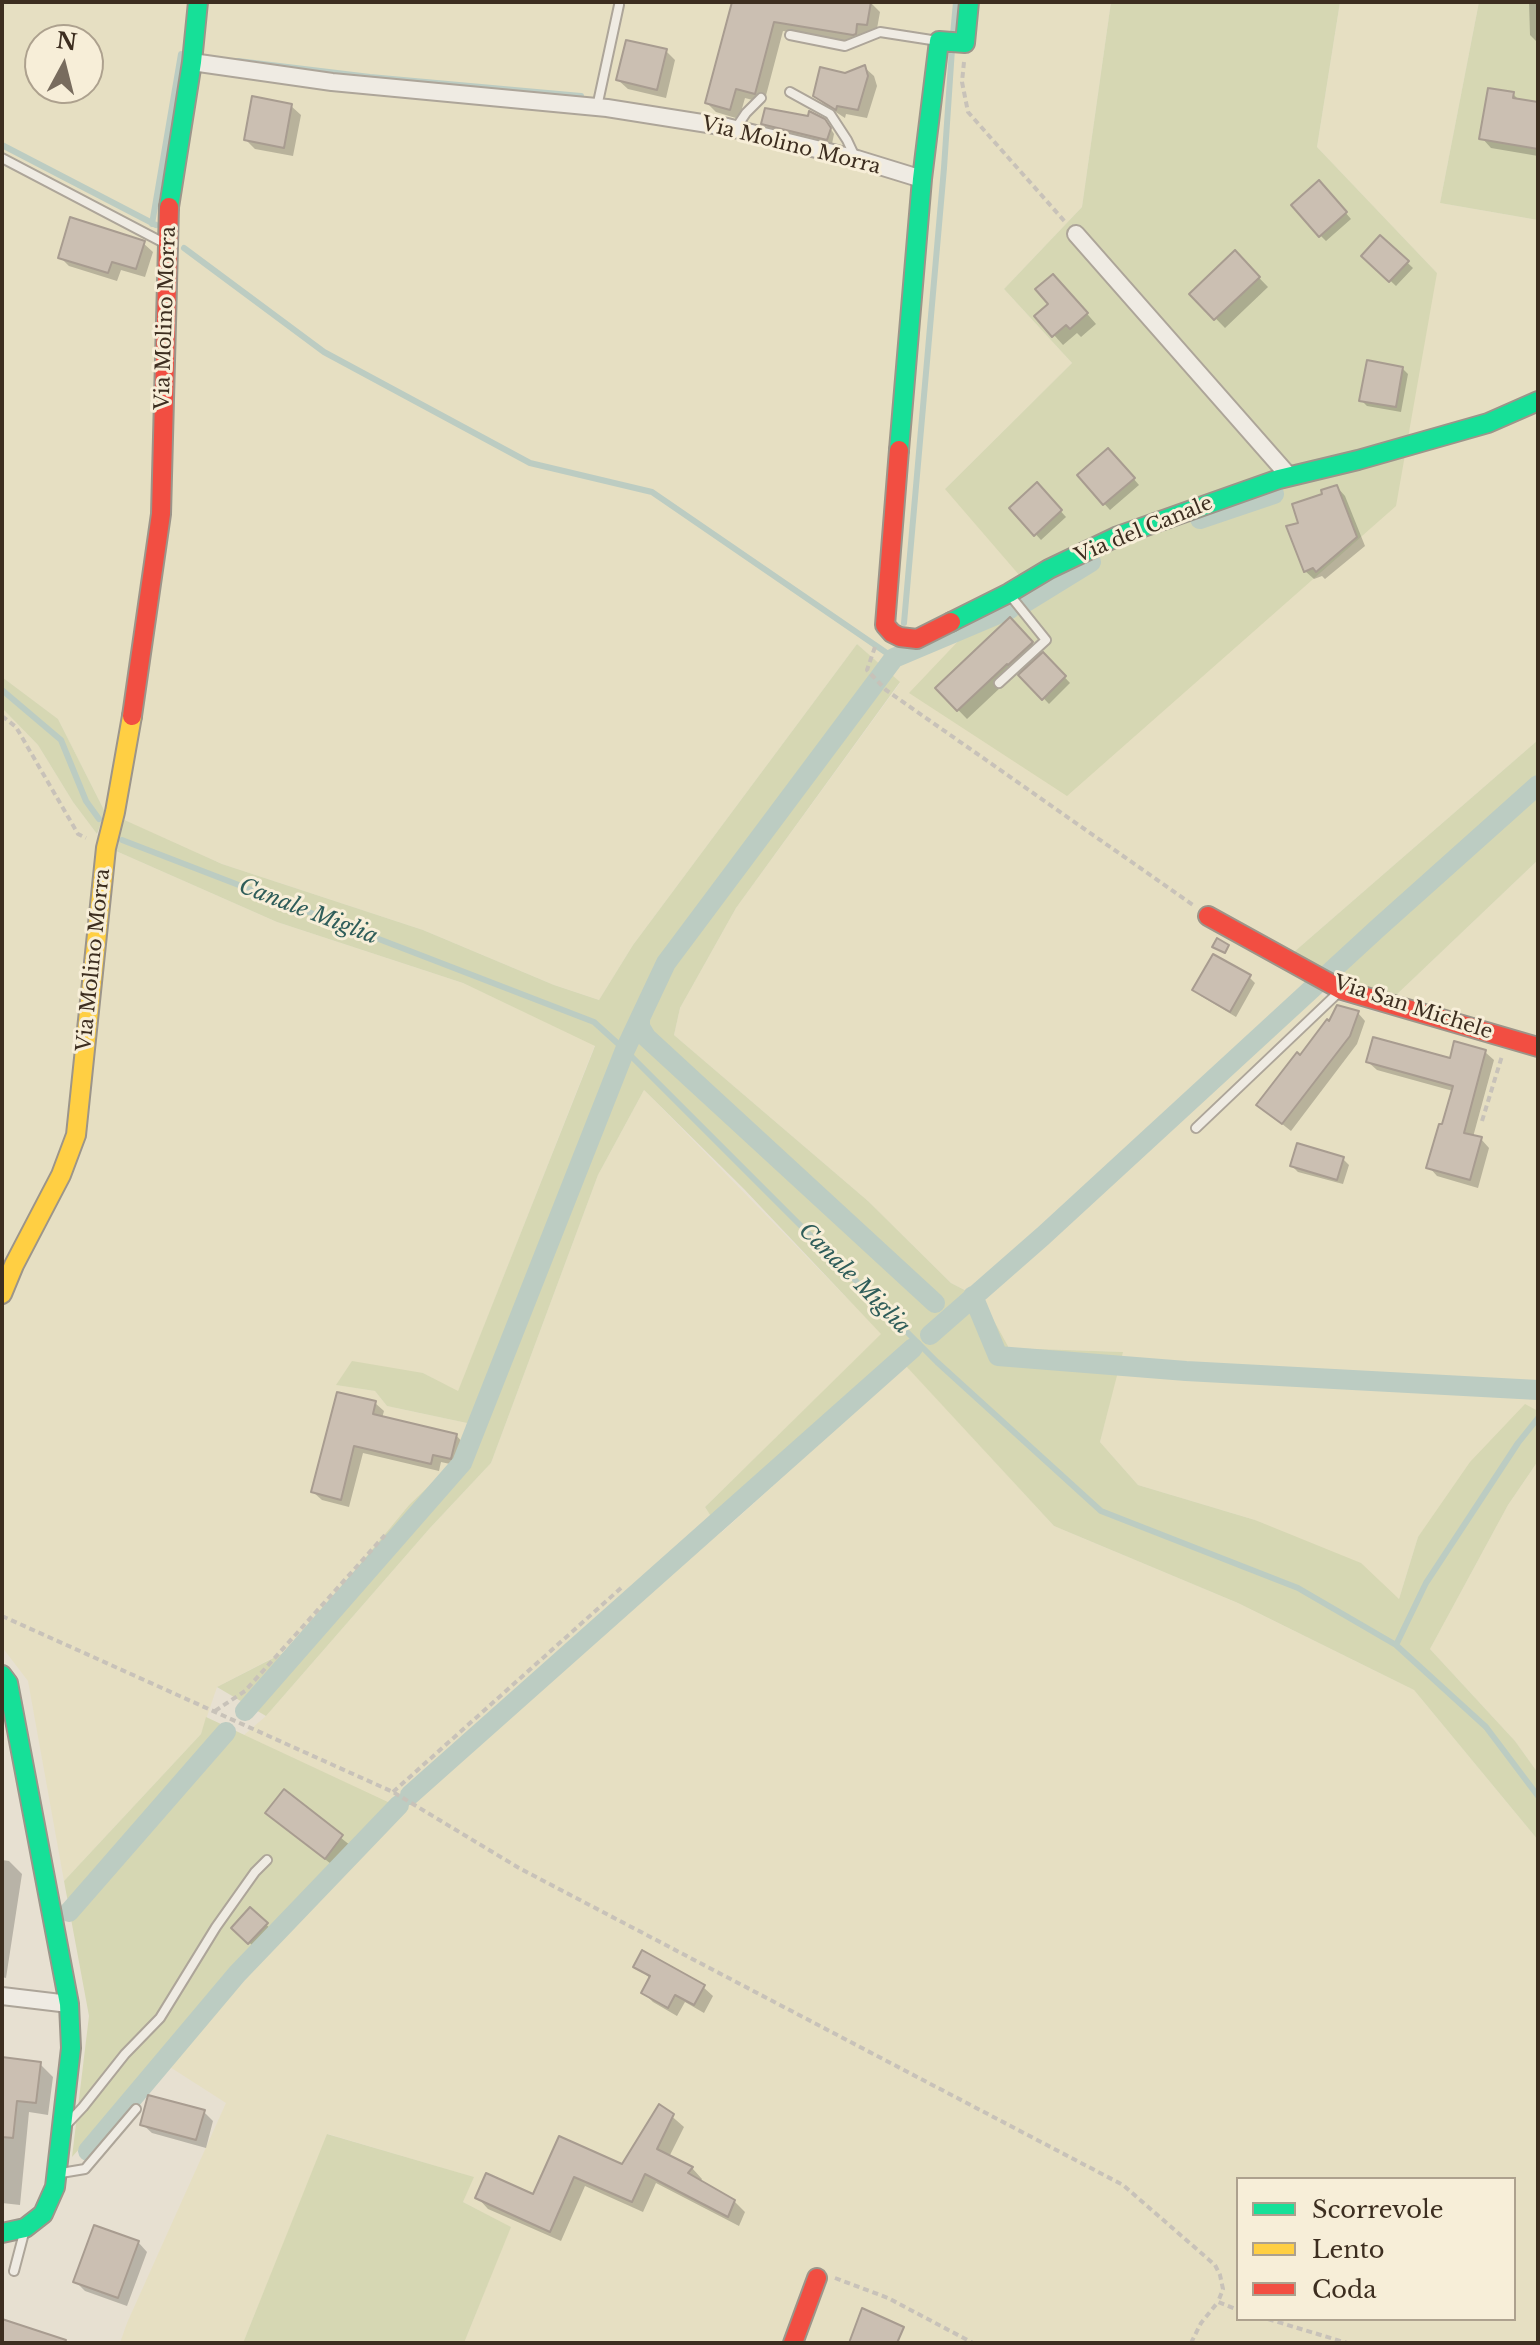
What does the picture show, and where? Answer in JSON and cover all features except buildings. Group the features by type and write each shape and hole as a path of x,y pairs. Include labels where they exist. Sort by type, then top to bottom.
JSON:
{"street":[{"path":"192,62 198,2"},
{"path":"922,179 939,41 965,43 969,2"},
{"name":"Via Molino Morra","path":"2,1294 61,1175 76,1135 106,848 131,724 161,514 169,209 192,62 332,82 597,107 735,129 857,159 922,179"},
{"name":"Via del Canale","path":"922,179 885,617 885,625 900,637 917,639 1118,536 1289,476 1488,423 1538,401"},
{"path":"1076,234 1289,476"},
{"name":"Via San Michele","path":"1208,916 1337,988 1538,1047"},
{"path":"2,1675 8,1683 10,1741 69,2004 71,2048 55,2187 43,2214 25,2228 2,2233"},
{"path":"2,1996 69,2004"},
{"path":"793,2343 817,2278"}],"lane":[{"path":"597,107 619,5"},
{"path":"790,35 845,46 880,32 939,41"},
{"path":"790,92 830,114 857,159"},
{"path":"735,129 761,98"},
{"path":"2,158 167,245"},
{"path":"999,683 1046,640 1009,593"},
{"path":"1196,1128 1337,988"},
{"path":"61,2129 160,2018 216,1927 267,1860"},
{"path":"57,2174 85,2169 136,2109"},
{"path":"14,2271 25,2228"}],"path":[{"path":"965,43 962,82 968,112 1076,234"},
{"path":"872,653 867,670 886,690 1208,916"},
{"path":"2,716 16,727 78,834 106,848"},
{"path":"1482,1121 1507,1038"},
{"path":"215,1711 245,1691 385,1535"},
{"path":"393,1792 621,1588"},
{"path":"2,1616 393,1792 519,1868 1123,2185 1215,2265 1220,2275 1223,2289 1218,2302 1201,2323 1191,2343"},
{"path":"817,2278 832,2277 888,2298 973,2343"},
{"path":"1218,2302 1236,2309"},
{"path":"1275,2321 1347,2343"}],"shaded area":[{"path":"2,2 1111,2 1082,207 1004,289 1072,363 945,489 1437,273 1317,147 1340,2 1479,2 1440,203 1538,220 1538,740 1294,952 1289,964 1324,997 1390,1016 1393,998 1538,860 1538,1411 1525,1405 1418,1537 1399,1599 1255,1520 1138,1485 1100,1442 1122,1352 1009,1348 982,1299 951,1283 868,1201 674,1035 680,1008 736,908 900,683 857,644 633,945 599,1000 554,985 423,930 222,864 105,812 58,719 2,677"},
{"path":"2,708 38,745 73,802 97,834 116,851 277,922 463,983 595,1045 458,1392 423,1373 337,1385 375,1391 387,1406 467,1423 458,1458 409,1505 288,1650 217,1687 201,1734 64,1881 28,1681 2,1647"},
{"path":"644,1090 882,1334 705,1507 722,1532 906,1365 1054,1526 1238,1603 1414,1690 1538,1840 1538,2343 464,2343 510,2227 463,2202 473,2177 328,2134 243,2343 120,2343 226,2103 159,2060 390,1804 244,1735 266,1716 491,1463 598,1175"},
{"path":"1538,1461 1538,1773 1515,1741 1430,1649 1508,1505"}],"green space":[{"path":"1111,2 1340,2 1317,147 1437,273 1396,506 1067,796 909,693 1020,576 945,489 1072,363 1004,289 1082,207"},
{"path":"1479,2 1538,2 1538,220 1440,203"},
{"path":"857,644 900,682 736,908 680,1008 674,1035 868,1201 951,1283 982,1299 1009,1348 1123,1352 1100,1442 1138,1485 1255,1520 1361,1563 1399,1599 1418,1537 1470,1462 1525,1404 1538,1411 1538,1461 1508,1505 1430,1649 1515,1741 1538,1773 1538,1840 1414,1690 1238,1603 1054,1526 906,1366 721,1532 705,1507 881,1334 744,1189 644,1090 598,1175 491,1463 266,1716 217,1687 289,1650 409,1505 458,1458 467,1423 387,1406 375,1391 336,1385 352,1361 423,1373 458,1391 595,1046 463,983 277,922 116,851 120,818 222,864 423,930 554,985 599,1000 633,945"},
{"path":"2,677 58,719 105,812 97,834 38,745 2,708"},
{"path":"1538,740 1538,860 1393,998 1348,987 1294,952"},
{"path":"206,1717 390,1803 72,2157 89,2016 64,1881 201,1734"},
{"path":"327,2134 474,2177 463,2202 511,2227 464,2343 243,2343"}],"waterway":[{"path":"953,35 956,2"},
{"path":"904,623 952,49"},
{"path":"152,224 181,54"},
{"path":"238,61 370,77 581,96"},
{"path":"2,145 156,225"},
{"path":"184,248 324,352 530,463 652,492 894,658"},
{"path":"1200,519 1274,494"},
{"path":"1026,602 1091,562"},
{"path":"245,1711 462,1463 625,1050 666,963 894,658 1010,609"},
{"name":"Canale Miglia","path":"2,690 61,740 86,801 99,819"},
{"path":"930,1335 1538,785"},
{"name":"Canale Miglia","path":"122,840 594,1022 937,1362 1101,1511 1298,1588 1396,1645 1486,1727 1538,1796"},
{"path":"640,1019 640,1027 646,1037 935,1303"},
{"path":"973,1296 998,1356 1186,1371 1538,1390"},
{"path":"410,1795 913,1348"},
{"path":"1396,1645 1426,1583 1518,1443 1538,1418"},
{"path":"69,1912 226,1732"},
{"path":"88,2151 237,1974 399,1805"}],"traffic: fast":[{"path":"169,207 192,62 198,2"},
{"path":"899,450 922,179 939,41 965,43 969,2"},
{"path":"951,622 1118,536 1279,479 1488,423 1538,401"},
{"path":"2,1675 8,1683 69,2004 71,2048 55,2187 43,2214 25,2228 2,2233"}],"traffic: slow":[{"path":"2,1294 61,1175 76,1135 106,848 132,716"}],"traffic: jam":[{"path":"132,716 161,514 169,207"},
{"path":"899,450 885,625 900,637 917,639 951,622"},
{"path":"1208,916 1342,990 1538,1047"},
{"path":"793,2343 817,2278"}]}
